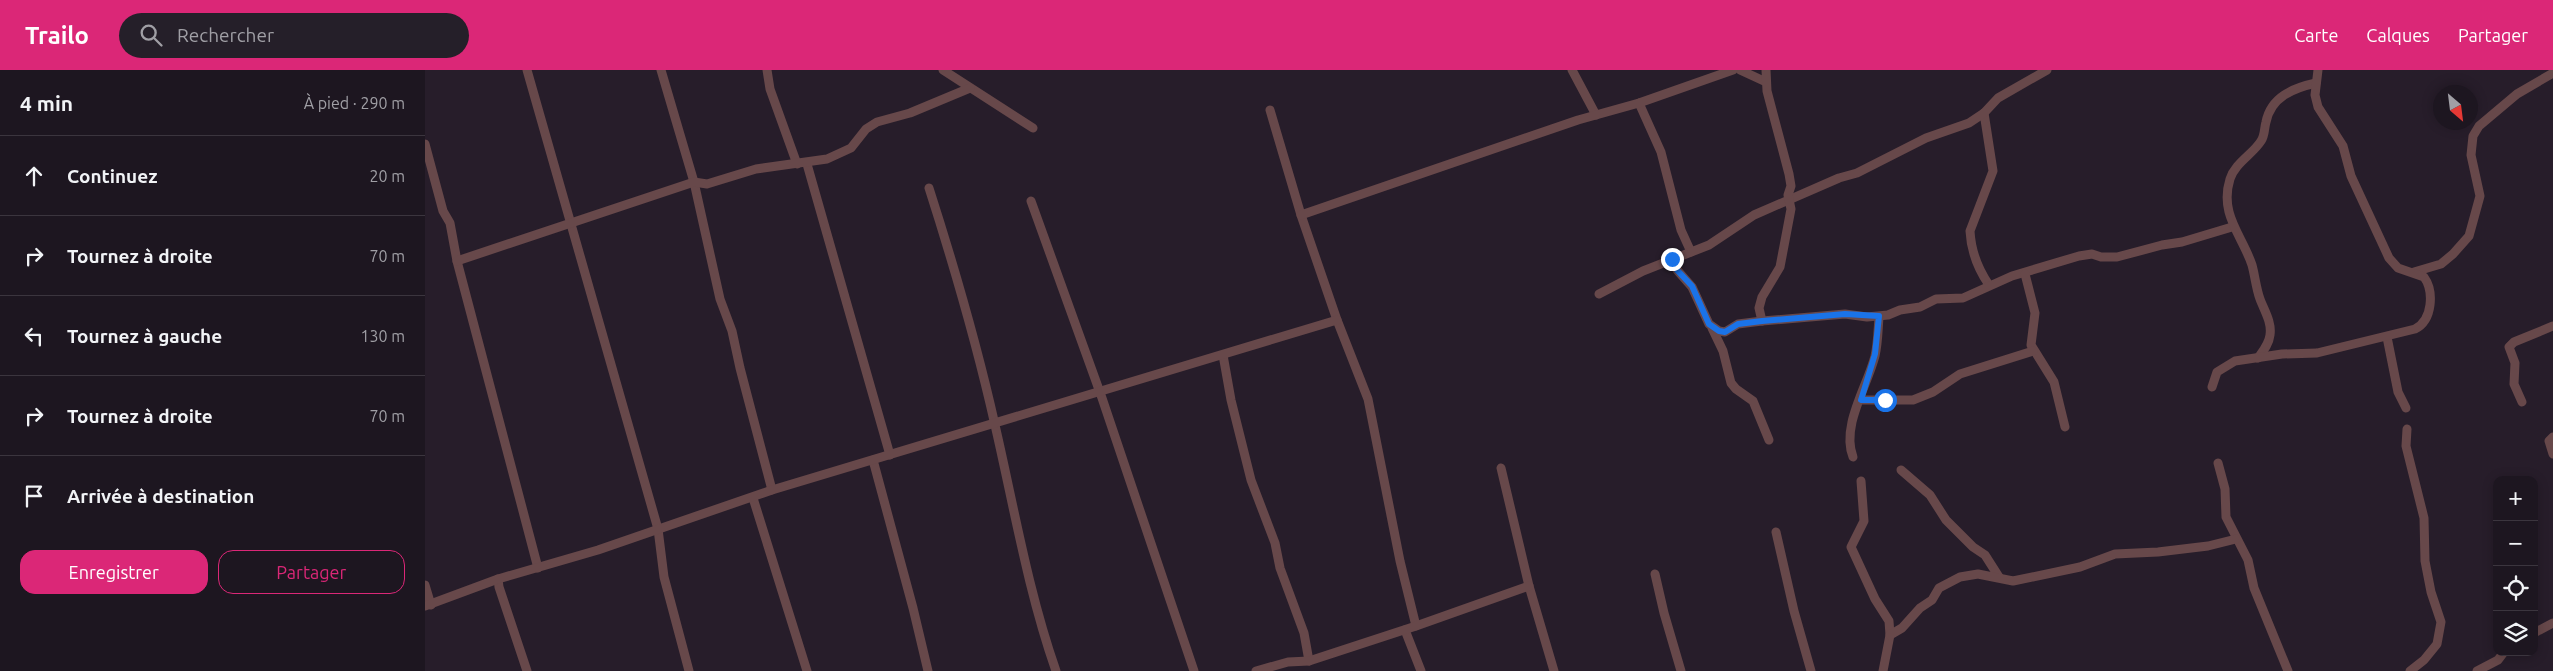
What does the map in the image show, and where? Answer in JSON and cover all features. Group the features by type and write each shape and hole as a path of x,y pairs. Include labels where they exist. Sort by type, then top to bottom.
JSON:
{"street":[{"path":"527,70 658,529 664,577 689,671"},
{"path":"661,70 694,182 720,298 732,331 772,490"},
{"path":"767,70 770,89 797,164"},
{"path":"943,70 1033,128"},
{"path":"1571,70 1596,115"},
{"path":"1301,215 1733,70"},
{"path":"1740,70 1766,82"},
{"path":"1762,321 1760,303 1780,268 1791,209 1788,201 1791,186 1787,160 1766,82 1766,70"},
{"path":"1599,294 1629,277 1720,240 1754,215 1839,178 1857,173 1926,138 1969,123 1984,113 1998,98 2047,70"},
{"path":"2212,387 2217,372 2228,363 2258,358 2317,353 2387,337 2419,327 2427,315 2431,298 2429,287 2424,277 2399,268 2389,258 2351,176 2343,146 2318,107 2315,95 2318,70"},
{"path":"2414,272 2441,264 2469,236 2480,196 2471,155 2473,136 2479,126 2517,94 2553,73"},
{"path":"2258,358 2267,346 2271,336 2270,327 2243,241 2232,227 2228,203 2228,187 2233,172 2260,142 2268,114 2276,101 2303,86 2316,83"},
{"path":"457,261 694,182 707,184 756,169 827,160 851,148 865,130 877,122 911,113 970,88"},
{"path":"1639,103 1661,152 1681,230 1691,252"},
{"path":"1270,110 1301,215 1337,320 1369,399 1392,522 1416,626"},
{"path":"1984,113 1993,171 1971,231 1971,241 1980,269 1989,285"},
{"path":"425,144 443,211 450,222 457,261 538,568"},
{"path":"807,164 889,455"},
{"path":"929,188 962,292 995,423 1021,541 1056,671"},
{"path":"1031,202 1195,671"},
{"path":"1712,327 1725,332 1738,324 1762,321 1845,314 1879,316 1920,307 1936,299 1963,298 1989,285 2079,256 2092,254 2101,257 2117,257 2162,245 2183,242 2232,227"},
{"path":"1672,259 1677,270 1692,286 1700,308 1712,327 1723,351 1731,383 1753,401 1769,440"},
{"path":"2025,274 2035,313 2031,345 2033,352 2054,382 2065,427"},
{"path":"1853,457 1849,446 1850,432 1855,411 1861,400 1875,354 1879,316"},
{"path":"425,585 428,606 498,580 753,498 772,490 1337,320"},
{"path":"2522,402 2514,384 2515,363 2509,347 2514,342 2553,326"},
{"path":"2387,337 2399,392 2406,408"},
{"path":"1861,400 1913,400 1933,392 1960,374 2033,352"},
{"path":"1223,355 1231,400 1251,480 1275,542 1280,568 1304,633 1305,665"},
{"path":"2407,429 2405,446 2424,518 2425,561 2431,592 2441,622 2437,644 2424,660 2411,671"},
{"path":"2553,437 2549,444 2553,454"},
{"path":"873,460 928,671"},
{"path":"2218,463 2225,489 2226,517 2248,560 2254,588 2288,671"},
{"path":"1501,468 1529,586 1554,671"},
{"path":"1901,470 1930,495 1946,520 1973,547 1985,554 1999,577"},
{"path":"1861,481 1864,521 1851,548 1875,599 1889,621 1889,635 1883,671"},
{"path":"753,498 807,671"},
{"path":"1776,532 1794,611 1811,671"},
{"path":"1889,635 1902,628 1920,608 1932,600 1939,588 1948,582 1970,574 1999,577 2013,581 2080,567 2115,554 2208,546 2236,539"},
{"path":"1655,574 1681,671"},
{"path":"498,580 527,671"},
{"path":"1256,671 1288,662 1305,665 1529,586"},
{"path":"2538,631 2553,623"},
{"path":"1405,630 1421,671"},
{"path":"2477,671 2498,660 2501,656"}],"route":[{"path":"1672,259 1677,270 1692,286 1700,308 1709,324 1719,331 1725,332 1738,324 1762,321 1845,314 1867,317 1879,316 1875,354 1861,400 1885,400"}]}
